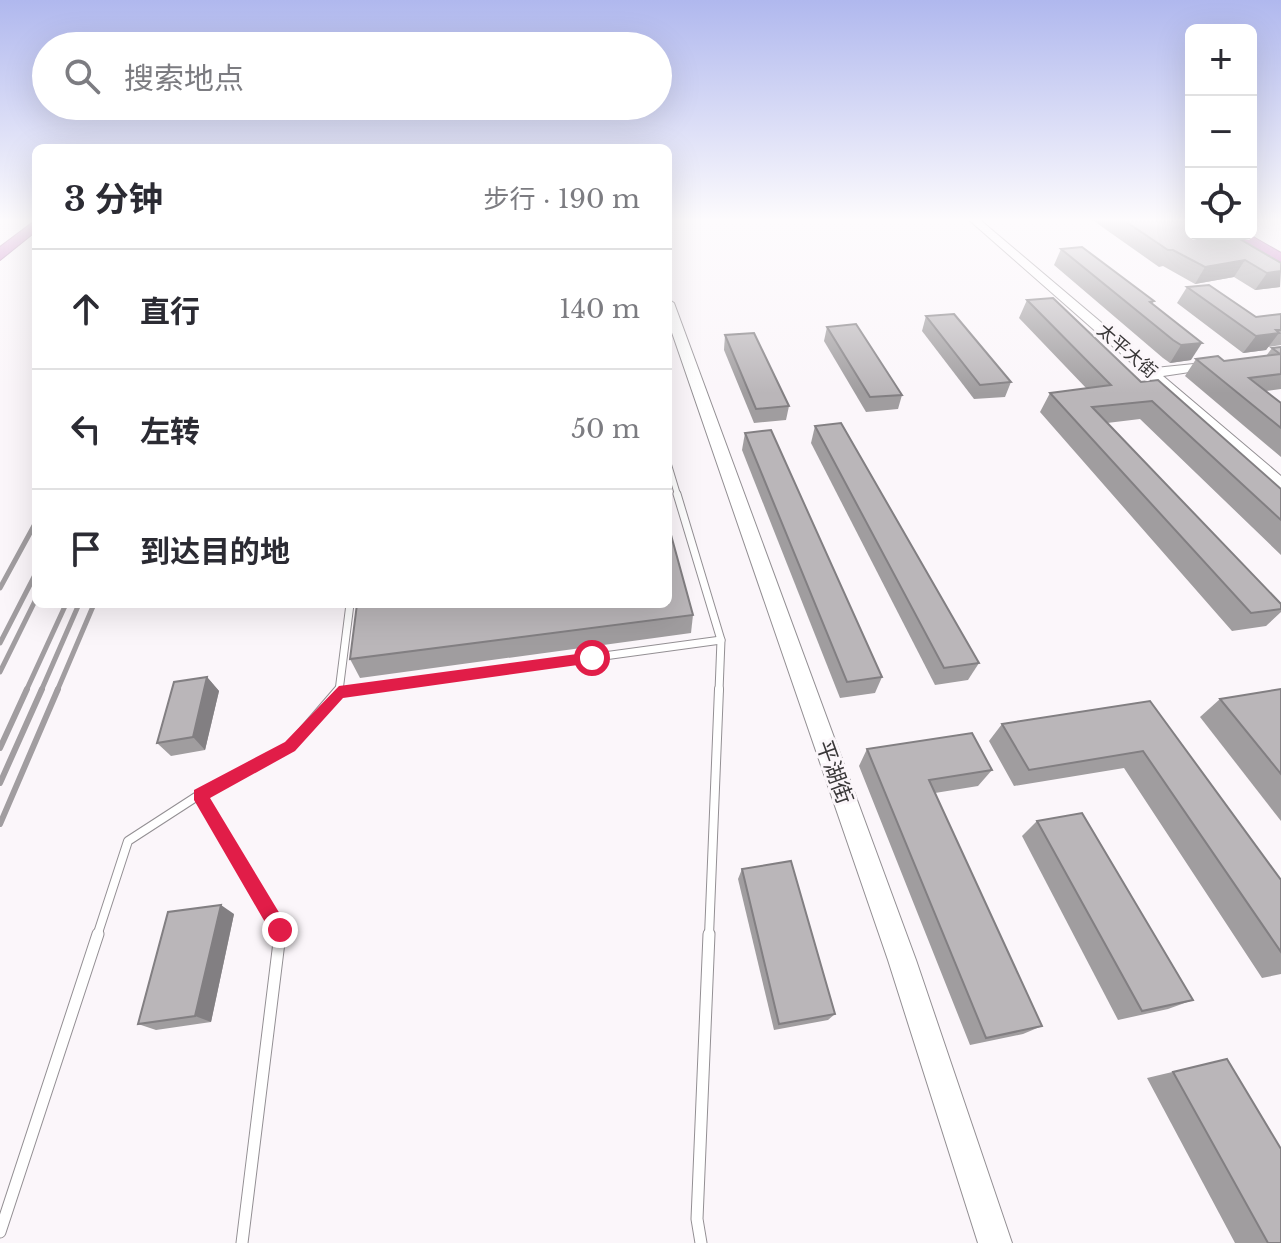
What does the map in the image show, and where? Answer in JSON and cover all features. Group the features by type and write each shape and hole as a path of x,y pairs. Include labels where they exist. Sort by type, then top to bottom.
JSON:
{"street":[{"name":"太平大街","path":"1041,277 1281,485"},
{"name":"平湖街","path":"672,314 896,945 995,1243"},
{"path":"1153,373 1238,361"}],"lane":[{"path":"672,476 721,640 697,1219 701,1243"},
{"path":"0,1232 128,841 199,795 290,746 339,692 350,608"},
{"path":"339,692 721,640"},
{"path":"199,795 280,930 242,1243"}],"building":[{"path":"1095,277 1122,277 1202,343 1181,345"},
{"path":"1209,285 1256,317 1281,314 1281,330 1276,330 1279,333 1256,336 1187,287"},
{"path":"1053,298 1141,382 1158,380 1281,489 1281,520 1152,401 1092,407 1281,604 1281,609 1251,613 1050,393 1111,385 1027,300"},
{"path":"954,314 1011,382 980,385 926,316"},
{"path":"856,324 902,395 870,397 827,327"},
{"path":"754,333 789,406 756,409 725,335"},
{"path":"1281,347 1281,374 1249,378 1281,403 1281,428 1196,359 1218,356 1224,361 1280,354 1272,348"},
{"path":"841,423 979,663 944,668 815,426"},
{"path":"771,430 882,677 847,682 745,433"},
{"path":"672,539 693,615 350,659 356,608 672,608"},
{"path":"207,677 193,737 157,743 174,682"},
{"path":"1281,689 1281,774 1220,699"},
{"path":"1150,701 1281,880 1281,952 1143,751 1029,770 1002,724"},
{"path":"972,733 992,770 929,780 1042,1026 986,1038 867,749"},
{"path":"1082,813 1193,1000 1142,1011 1037,821"},
{"path":"791,861 835,1014 779,1024 742,869"},
{"path":"221,905 195,1016 138,1024 168,912"},
{"path":"1227,1059 1281,1149 1281,1243 1268,1243 1173,1072"}],"railway":[{"path":"0,588 32,529"},
{"path":"0,643 32,581"},
{"path":"0,672 32,607"},
{"path":"26,691 64,608"},
{"path":"41,691 77,608"},
{"path":"57,691 92,608"},
{"path":"0,748 27,689"},
{"path":"0,783 42,689"},
{"path":"0,824 58,689"}],"route":[{"path":"280,930 199,795 290,746 339,692 592,658"}]}
